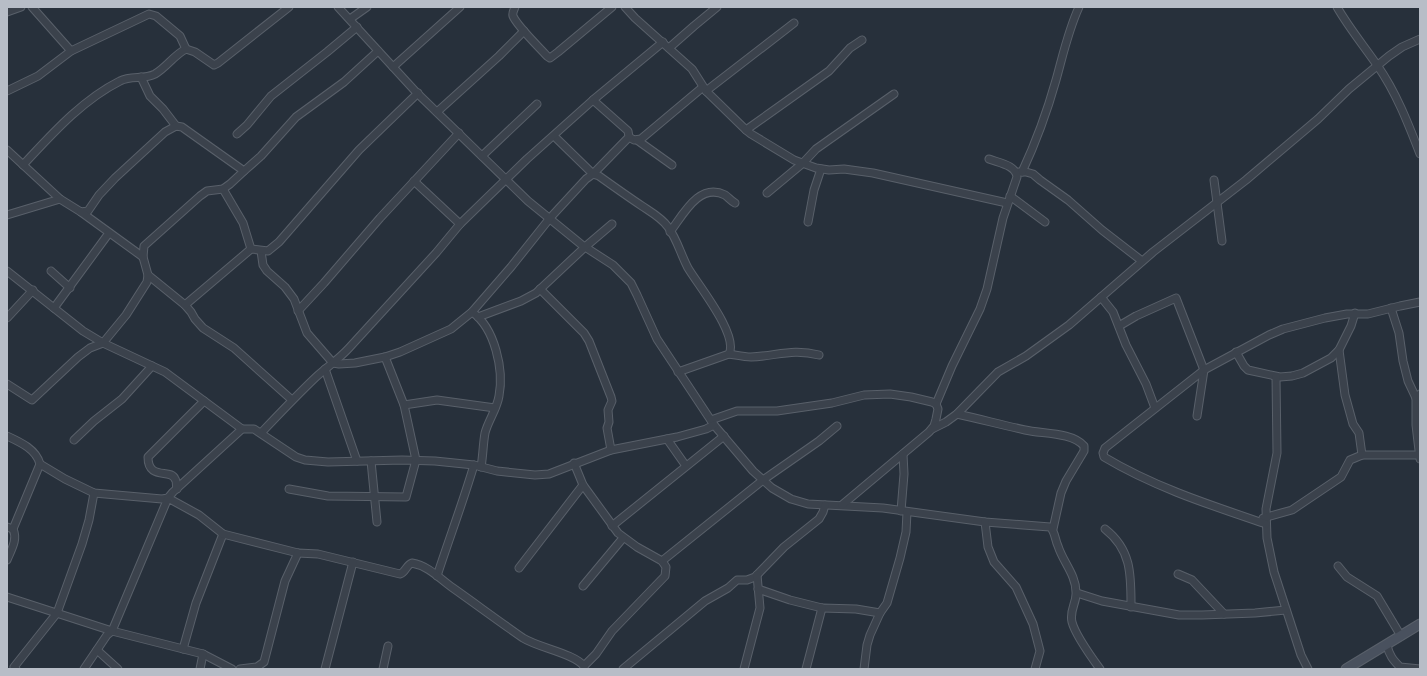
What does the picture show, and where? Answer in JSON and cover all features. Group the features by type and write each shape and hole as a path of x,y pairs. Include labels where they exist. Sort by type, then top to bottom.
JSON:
{"main road":[{"path":"1346,669 1357,666 1420,624"}],"street":[{"path":"7,12 21,7"},
{"path":"32,7 71,50"},
{"path":"23,165 55,131 96,95 122,79 133,77 145,78 155,74 178,53 186,49 195,52 214,65 218,64 289,7"},
{"path":"338,7 418,93 528,201 585,247 613,265 630,283 638,295 657,339 712,422 753,471 772,488 791,499 808,504 883,508 985,522 1050,527 1053,530"},
{"path":"350,19 367,7"},
{"path":"393,67 460,7"},
{"path":"515,7 513,16 524,31 547,56 552,58 612,7"},
{"path":"625,7 635,18 692,69 704,89 746,130 775,149 802,163 821,168 844,169 873,173 1009,200 1045,222"},
{"path":"669,48 718,7"},
{"path":"932,429 938,409 936,404 952,366 980,309 987,289 1009,200 1019,172 1046,115 1072,21 1079,7"},
{"path":"1337,7 1349,27 1378,66 1405,114 1420,154"},
{"path":"7,91 38,76 71,50 149,14 156,16 180,36 186,49"},
{"path":"637,140 641,139 704,89 794,23"},
{"path":"237,134 247,125 271,96 357,27"},
{"path":"437,112 499,56 524,31"},
{"path":"842,505 932,429 946,422 957,414 998,372 1026,356 1069,325 1142,261 1259,170 1349,89 1402,47 1420,39"},
{"path":"746,130 829,71 850,48 862,40"},
{"path":"261,433 292,400 350,348 436,253 460,224 506,179 593,100 662,42"},
{"path":"7,384 32,400 78,357 90,348 103,343 122,320 147,282 148,276 143,257 144,246 200,196 207,191 223,188 230,184 261,156 296,117 344,82 378,51"},
{"path":"141,77 150,96 163,109 176,126"},
{"path":"251,249 268,251 279,242 359,150 418,93"},
{"path":"767,193 816,149 894,94"},
{"path":"593,100 628,131 629,137"},
{"path":"482,156 537,104"},
{"path":"81,212 88,211 99,195 115,178 165,132 176,126 182,127 189,131 244,171"},
{"path":"298,311 460,133"},
{"path":"554,136 592,174 599,176 659,217 668,227 702,291 717,310 726,329 731,347 729,354"},
{"path":"629,137 637,140 672,165"},
{"path":"262,251 263,266 267,272 285,287 294,299 307,332 333,363 355,363 385,357 407,349 451,328 472,312 511,267 550,218 586,179 629,137"},
{"path":"7,150 10,157 23,165 60,199 81,212 143,257"},
{"path":"989,159 1019,172 1033,174 1142,261"},
{"path":"808,222 814,190 821,168"},
{"path":"1214,180 1222,241"},
{"path":"414,182 460,224"},
{"path":"223,188 243,223 251,249"},
{"path":"670,232 694,200 704,193 709,192 724,195 735,203"},
{"path":"7,215 60,199"},
{"path":"478,317 521,301 540,289 612,224"},
{"path":"54,308 70,288 109,232"},
{"path":"185,305 251,249"},
{"path":"7,271 83,331 103,343 165,372 242,429 254,429 296,457 305,460 328,462 435,461 474,465 497,471 535,475 549,474 574,463 611,450 667,439 706,429 712,422 737,411 776,411 873,394 890,394 911,397 936,404"},
{"path":"51,271 70,288"},
{"path":"148,276 185,305 192,312 195,319 204,328 234,348 292,400"},
{"path":"540,289 584,332 589,341 612,401 608,410 609,422 607,428 611,450"},
{"path":"7,318 32,290"},
{"path":"1101,297 1114,312 1126,345 1146,384 1155,408"},
{"path":"1119,326 1136,316 1176,298 1204,370 1197,416"},
{"path":"1420,302 1368,314 1347,314 1325,318 1283,329 1236,352 1204,370 1104,448 1103,453 1104,457 1136,475 1191,499 1249,518 1266,521 1292,510 1341,478 1350,460 1362,455 1420,455"},
{"path":"1391,308 1399,333 1403,362 1408,381 1418,396 1416,425 1420,459"},
{"path":"472,312 482,321 492,339 501,378 499,397 485,433 481,467"},
{"path":"1236,352 1248,370 1276,377 1292,376 1303,373 1331,358 1339,350 1352,326 1355,314"},
{"path":"1339,350 1345,395 1353,424 1359,433 1362,455"},
{"path":"678,372 729,354 750,357 805,351 819,355"},
{"path":"290,489 328,496 406,497 416,460 404,405 385,357"},
{"path":"74,440 94,421 122,399 152,366"},
{"path":"325,369 357,461"},
{"path":"1276,377 1277,453 1266,521 1269,553 1286,610 1308,669"},
{"path":"404,405 437,400 495,408"},
{"path":"177,489 174,476 150,469 148,457 204,401"},
{"path":"957,414 1027,430 1067,437 1080,442 1084,446 1084,451 1061,493 1053,530 1058,549 1076,584 1076,593 1071,611 1072,623 1100,669"},
{"path":"662,561 763,480 819,441 837,426"},
{"path":"84,669 107,635 112,631 168,498 242,429"},
{"path":"7,436 29,448 38,457 40,464 10,528 15,534 15,541 7,560"},
{"path":"612,526 724,436"},
{"path":"667,439 686,466"},
{"path":"864,669 867,645 880,613 887,603 906,532 904,512 903,454"},
{"path":"372,461 378,522"},
{"path":"40,464 65,479 94,493 153,499 168,498 199,515 223,534 298,554 318,554 400,574 405,572 409,564 415,564 429,569 523,637 581,662 584,668 612,631 665,576 666,568 662,561 623,538 612,526 583,485 574,463"},
{"path":"438,576 474,465"},
{"path":"519,568 583,485"},
{"path":"16,669 14,667 57,613 82,544 89,520 94,493"},
{"path":"623,669 706,602 728,588 734,582 738,580 752,579 757,575 784,547 819,519 825,505"},
{"path":"985,522 988,547 994,562 1016,587 1034,624 1040,651 1035,669"},
{"path":"1104,529 1114,536 1126,555 1131,576 1131,607"},
{"path":"183,649 196,603 223,534"},
{"path":"583,586 623,538"},
{"path":"240,669 257,667 264,662 268,640 285,581 298,554"},
{"path":"325,669 353,562"},
{"path":"1338,566 1347,577 1376,596 1401,636"},
{"path":"1178,574 1192,580 1224,614"},
{"path":"744,669 760,608 757,575"},
{"path":"758,589 790,600 822,608 856,609 880,613"},
{"path":"1076,593 1102,601 1179,615 1255,613 1286,610"},
{"path":"7,597 112,631 203,654 232,669"},
{"path":"806,669 822,608"},
{"path":"1387,645 1388,652 1400,668 1420,669"},
{"path":"383,669 388,646"},
{"path":"97,650 118,669"},
{"path":"200,669 203,654"}]}
